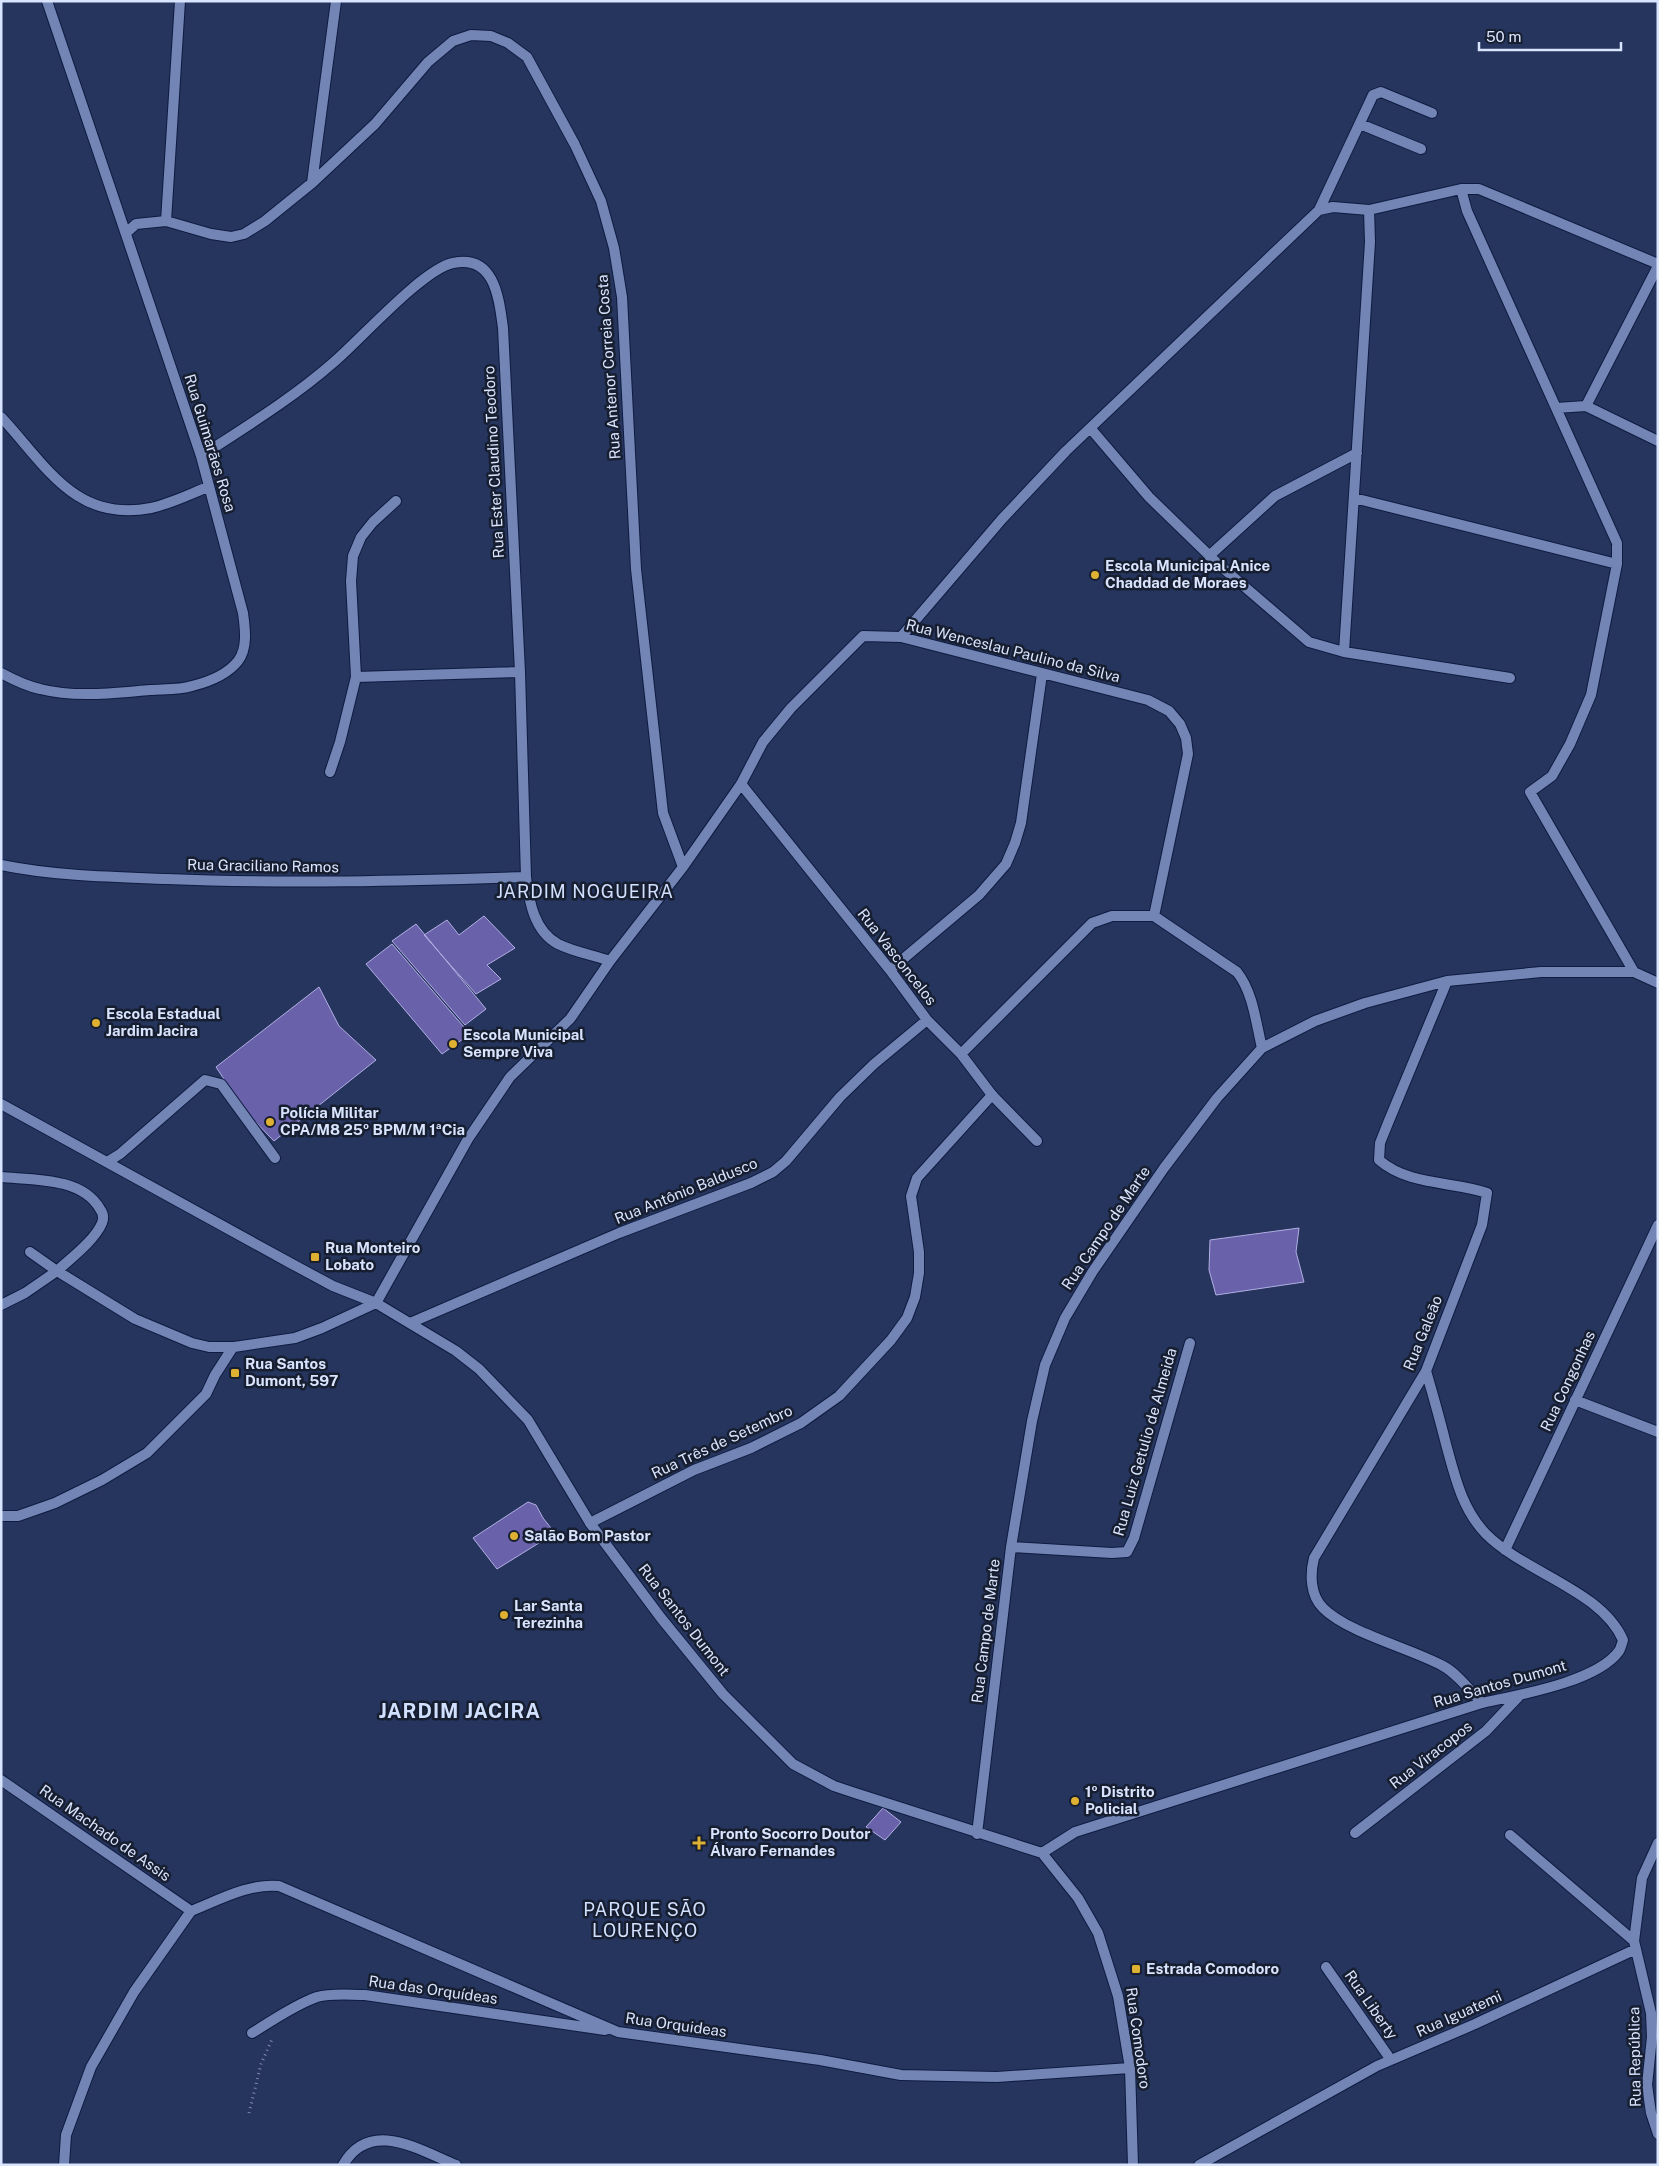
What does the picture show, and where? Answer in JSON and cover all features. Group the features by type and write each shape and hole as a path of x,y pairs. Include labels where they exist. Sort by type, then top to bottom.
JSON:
{"street":[{"name":"Rua Guimarães Rosa","path":"1,673 18,682 40,689 94,695 189,687 210,681 227,672 239,660 245,632 243,613 201,456 47,1"},
{"path":"126,233 136,224 166,221 180,1"},
{"path":"312,183 336,1"},
{"name":"Rua Antenor Correia Costa","path":"166,221 211,234 231,237 244,234 265,221 312,183 375,124 428,62 453,41 471,35 491,36 508,43 527,57 575,145 601,200 614,248 622,297 636,569 663,813 683,867"},
{"path":"901,637 1002,519 1066,451 1319,210 1373,95 1381,92 1432,113"},
{"path":"1360,124 1421,149"},
{"path":"1319,210 1333,207 1369,210 1461,189 1480,188 1658,265 1586,406"},
{"path":"1461,189 1467,211 1617,543 1617,564 1592,695 1570,744 1552,776 1530,792 1634,972 1658,983"},
{"path":"1344,652 1370,242 1369,210"},
{"name":"Rua Ester Claudino Teodoro","path":"201,456 285,401 335,362 420,283 439,269 454,263 470,263 483,269 494,282 499,299 503,328 520,672 526,877 529,902 536,919 545,932 558,943 610,961"},
{"path":"1556,408 1586,406 1658,442"},
{"path":"1,417 45,467 76,496 101,508 126,512 153,508 208,487"},
{"path":"1091,429 1149,497 1209,556 1309,642 1344,652 1510,678"},
{"path":"1209,556 1275,496 1357,453"},
{"path":"1354,498 1617,564"},
{"path":"330,772 340,742 356,677 352,580 353,556 361,538 372,522 396,501"},
{"name":"Rua Wenceslau Paulino da Silva","path":"376,1303 468,1139 510,1077 570,1019 610,961 683,867 741,784 763,742 791,708 863,636 901,637 1148,700 1169,711 1180,724 1186,738 1188,754 1154,916"},
{"path":"356,677 520,672"},
{"path":"890,970 979,895 1006,864 1021,823 1042,674"},
{"name":"Rua Vasconcelos","path":"741,784 890,970 927,1020 960,1054 992,1095 1037,1141"},
{"name":"Rua Graciliano Ramos","path":"1,864 20,869 131,878 244,882 365,882 526,877"},
{"path":"960,1054 1092,924 1112,916 1154,916 1237,972 1243,980 1248,994 1262,1048"},
{"name":"Rua Campo de Marte","path":"977,1834 1011,1547 1032,1421 1045,1365 1065,1318 1093,1271 1164,1168 1217,1098 1262,1048 1315,1021 1357,1006 1447,981 1541,972 1634,972"},
{"name":"Rua Galeão","path":"1447,981 1388,1123 1378,1152 1378,1160 1387,1167 1402,1174 1434,1183 1470,1187 1487,1193 1482,1225 1426,1371 1314,1558 1311,1571 1312,1583 1322,1607 1337,1619 1417,1653 1446,1668 1482,1703"},
{"name":"Rua Antônio Baldusco","path":"410,1323 620,1233 751,1183 773,1172 786,1160 840,1097 874,1064 927,1020"},
{"path":"107,1162 120,1154 205,1080 221,1084 275,1158"},
{"name":"Rua Três de Setembro","path":"590,1523 694,1470 751,1448 801,1423 839,1396 891,1340 907,1318 915,1298 919,1272 919,1252 911,1196 918,1178 992,1095"},
{"path":"1,1104 333,1286 376,1303"},
{"path":"1,1177 67,1184 87,1193 97,1203 103,1213 103,1221 97,1232 57,1271 25,1293 1,1306"},
{"name":"Rua Congonhas","path":"1505,1550 1658,1225"},
{"path":"30,1252 135,1319 192,1343 209,1347 233,1347 295,1338 322,1328 376,1303"},
{"name":"Rua Santos Dumont","path":"376,1303 456,1351 479,1369 528,1420 590,1523 661,1618 723,1694 793,1764 834,1786 977,1834"},
{"name":"Rua Luiz Getulio de Almeida","path":"1011,1547 1112,1553 1127,1552 1134,1538 1190,1343"},
{"path":"1,1516 18,1516 55,1503 102,1480 146,1453 206,1394 214,1375 233,1347"},
{"name":"Rua Santos Dumont","path":"1042,1853 1075,1832 1482,1703 1520,1695 1570,1680 1601,1667 1620,1651 1623,1640 1614,1623 1600,1608 1505,1550 1477,1523 1461,1497 1426,1371"},
{"path":"1575,1400 1658,1432"},
{"name":"Rua Viracopos","path":"1354,1833 1486,1731 1520,1695"},
{"name":"Rua Machado de Assis","path":"1,1780 191,1911"},
{"path":"977,1834 1042,1853"},
{"path":"1510,1835 1635,1945"},
{"path":"1635,1945 1642,1878 1658,1843"},
{"name":"Rua Comodoro","path":"1042,1853 1078,1898 1098,1933 1118,1996 1130,2068 1133,2165"},
{"name":"Rua Orquideas","path":"191,1911 251,1888 267,1885 279,1886 618,2032 820,2060 901,2075 997,2077 1130,2068"},
{"path":"64,2165 66,2135 91,2067 134,1992 191,1911"},
{"name":"Rua Iguatemi","path":"1199,2165 1391,2060 1475,2024 1635,1945"},
{"name":"Rua República","path":"1635,1945 1651,2013 1652,2037 1647,2085 1651,2113 1658,2134"},
{"name":"Rua Liberty","path":"1326,1967 1391,2060"},
{"name":"Rua das Orquídeas","path":"252,2033 318,1997 336,1994 364,1995 618,2032"},
{"path":"343,2165 349,2155 362,2143 376,2139 389,2140 406,2145 456,2165"}],"path":[{"path":"249,2113 261,2064 284,2014"}],"building":[{"path":"484,916 515,948 487,965 501,979 476,994 424,935 447,920 459,935"},
{"path":"416,924 486,1009 465,1025 392,941"},
{"path":"392,944 470,1034 442,1054 366,964"},
{"path":"319,987 339,1026 376,1060 274,1141 245,1111 216,1067"},
{"path":"1299,1228 1296,1252 1304,1282 1216,1295 1209,1270 1210,1240"},
{"name":"Salão Bom Pastor","path":"528,1502 536,1505 543,1518 555,1533 497,1569 473,1538"},
{"path":"883,1808 901,1822 885,1840 866,1827"}],"place":[{"name":"Escola Municipal Anice Chaddad de Moraes","path":"1095,575"},
{"name":"Escola Estadual Jardim Jacira","path":"96,1023"},
{"name":"Escola Municipal Sempre Viva","path":"453,1044"},
{"name":"Polícia Militar CPA/M8 25º BPM/M 1ªCia","path":"270,1122"},
{"name":"Rua Monteiro Lobato","path":"315,1257"},
{"name":"Rua Santos Dumont, 597","path":"235,1373"},
{"name":"Salão Bom Pastor","path":"514,1536"},
{"name":"Lar Santa Terezinha","path":"504,1615"},
{"name":"1º Distrito Policial","path":"1075,1801"},
{"name":"Pronto Socorro Doutor Álvaro Fernandes","path":"699,1843"},
{"name":"Estrada Comodoro","path":"1136,1969"}],"district":[{"name":"JARDIM NOGUEIRA","path":"585,892"},
{"name":"JARDIM JACIRA","path":"460,1711"},
{"name":"PARQUE SÃO LOURENÇO","path":"645,1920"}]}
